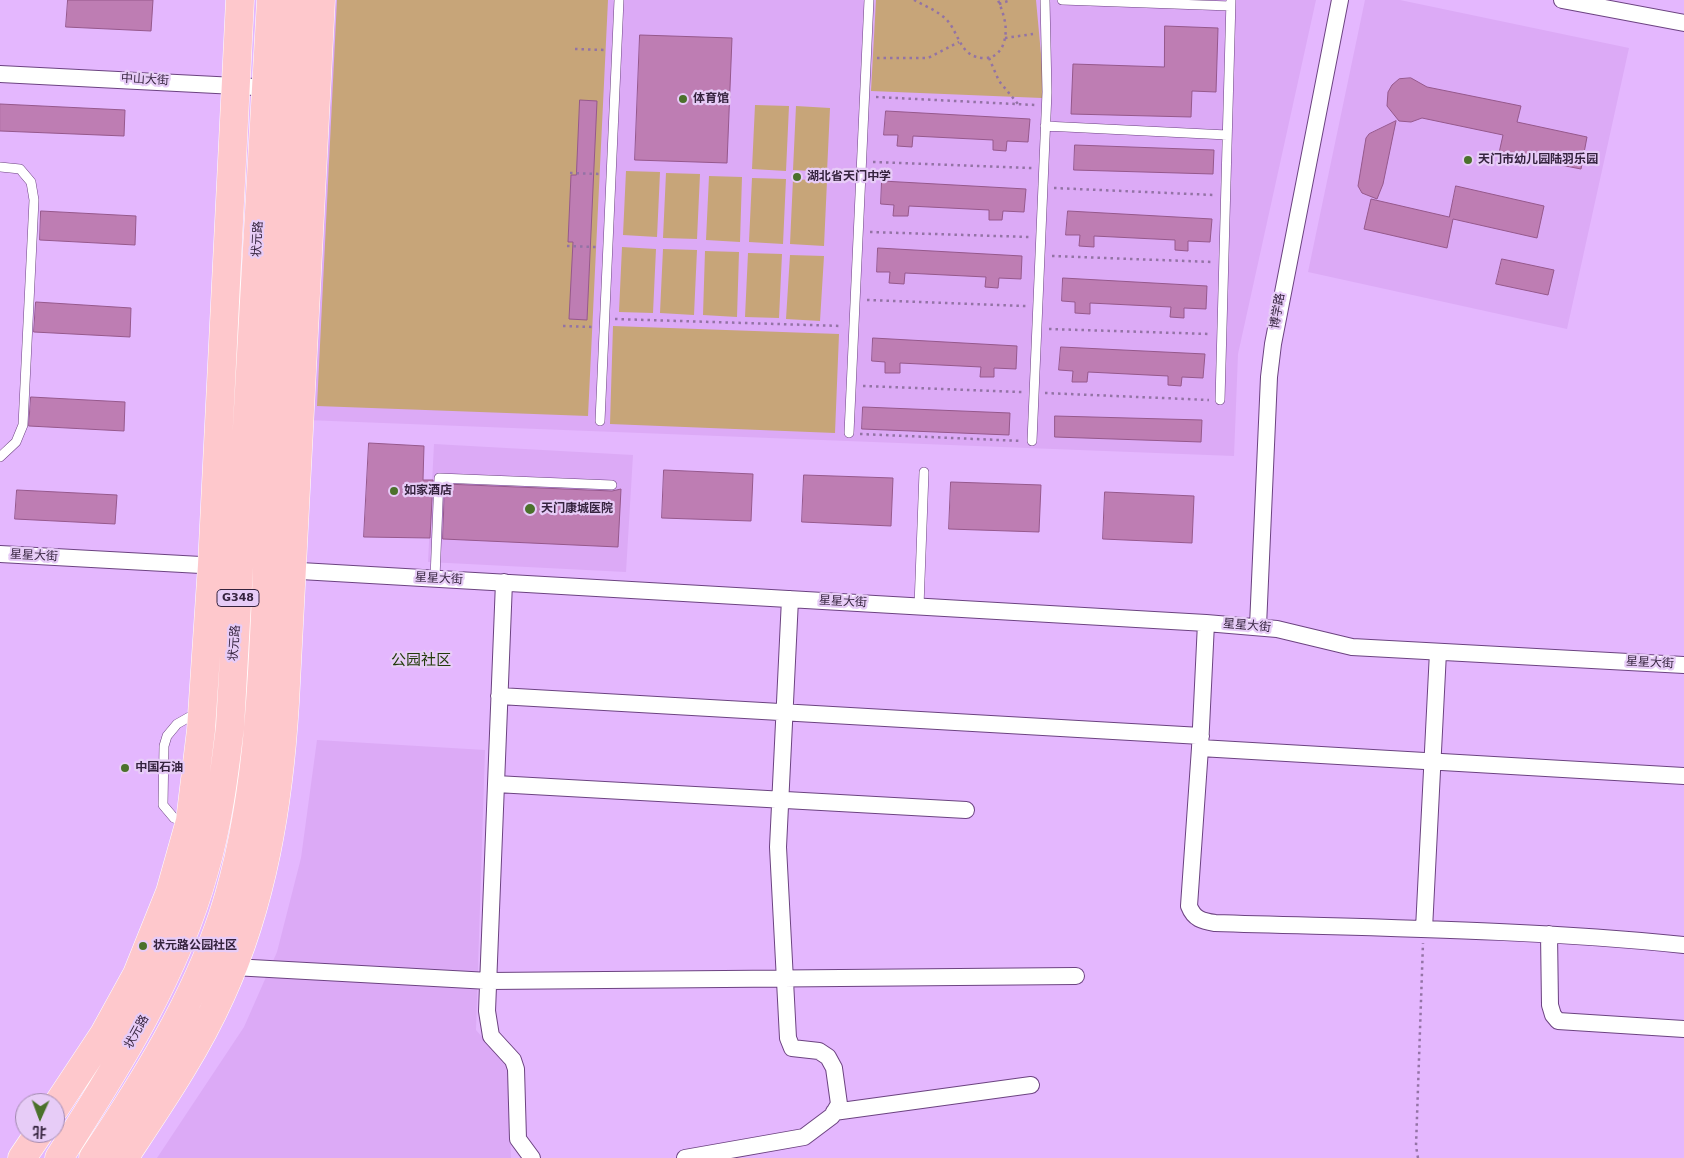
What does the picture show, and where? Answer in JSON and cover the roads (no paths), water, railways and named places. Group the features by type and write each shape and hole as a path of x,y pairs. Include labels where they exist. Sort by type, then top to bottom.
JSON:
{"highway":[{"path":"65,1093 104,1034 137,974 170,892 201,830 196,782 203,710 212,565 240,0"},
{"name":"状元路","path":"93,1158 149,1073 206,959 234,876 249,801 280,570 278,88 271,0"},
{"name":"状元路","path":"59,1158 123,1057 150,1009 189,921 201,830 224,776 278,88 295,0"},
{"path":"124,1158 190,1053 214,1010 233,967 248,924 268,849 283,744 280,570 321,0"},
{"path":"203,710 232,691"},
{"path":"249,801 268,849"},
{"path":"22,1158 32,1143"}],"street":[{"name":"博学路","path":"1258,626 1269,377 1273,344 1340,0"},
{"path":"1562,0 1684,23"},
{"name":"中山大街","path":"0,74 278,88"},
{"name":"星星大街","path":"0,554 1258,626 1352,647 1684,665"},
{"path":"504,582 488,1011 491,1036 513,1060 516,1069 518,1139 532,1158"},
{"path":"685,1158 804,1137 834,1112 839,1104 834,1068 828,1056 819,1051 792,1048 788,1038 778,847 790,599"},
{"path":"1206,623 1201,742 1190,906 1193,915 1203,921 1215,923 1549,934 1684,945"},
{"path":"1424,929 1438,652"},
{"path":"499,696 785,712 1201,742 1432,761 1684,776"},
{"path":"496,784 966,810"},
{"path":"1549,934 1550,1005 1553,1015 1558,1021 1684,1029"},
{"path":"233,967 488,981 1076,976"},
{"path":"834,1112 1032,1086"}],"lane":[{"path":"600,421 619,0"},
{"path":"849,433 869,0"},
{"path":"1032,441 1046,126 1047,34 1045,0"},
{"path":"1062,0 1231,3 1220,400"},
{"path":"1046,126 1227,135"},
{"path":"0,167 20,170 31,182 34,200 23,425 16,442 0,457"},
{"path":"919,606 924,472"},
{"path":"435,578 439,478 612,485"}],"place":[{"name":"体育馆","path":"683,99"},
{"name":"天门市幼儿园陆羽乐园","path":"1468,160"},
{"name":"湖北省天门中学","path":"797,177"},
{"name":"如家酒店","path":"394,491"},
{"name":"天门康城医院","path":"530,509"},
{"name":"中国石油","path":"125,768"},
{"name":"状元路公园社区","path":"143,946"}],"district":[{"name":"公园社区","path":"421,661"}]}
